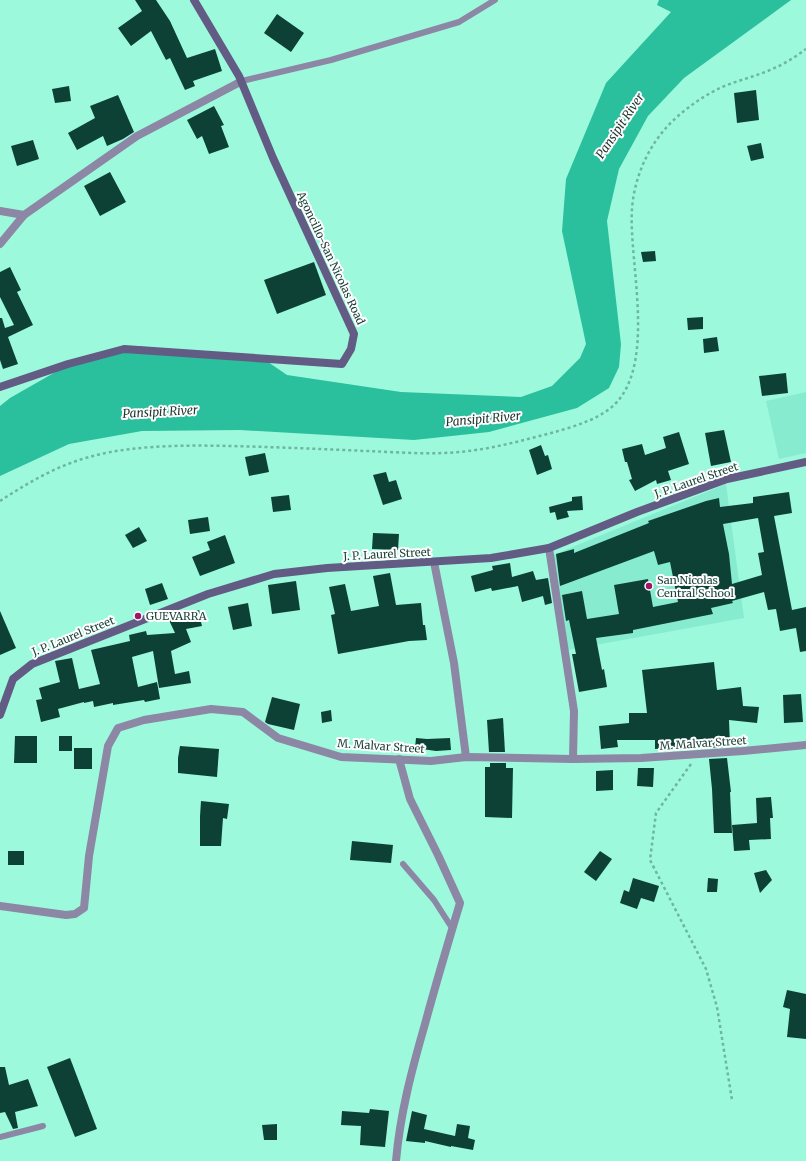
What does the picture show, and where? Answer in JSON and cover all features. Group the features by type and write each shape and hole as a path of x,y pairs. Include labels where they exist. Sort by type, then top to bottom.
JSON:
{"main road":[{"name":"Agoncillo-San Nicolas Road","path":"0,387 68,364 124,349 342,364 350,349 354,334 273,158 242,82 194,0"},
{"name":"J. P. Laurel Street","path":"0,715 13,679 32,664 208,594 274,574 327,568 491,558 550,548 637,512 727,480 806,462"}],"street":[{"path":"0,244 24,215 137,136 242,82"},
{"path":"0,211 24,215"},
{"path":"550,548 574,711 573,759"},
{"path":"434,562 454,663 466,757"},
{"name":"M. Malvar Street","path":"0,906 66,915 75,914 84,908 89,856 108,746 118,728 144,720 211,709 243,712 278,738 341,757 431,761 466,757 573,759 641,758 806,746"},
{"path":"396,1161 398,1135 404,1101 460,903 410,799 399,759"}],"lane":[{"path":"242,82 331,60 459,22 495,0"},
{"path":"403,864 434,900 452,928"},
{"path":"0,1137 43,1126"}],"path":[{"path":"0,501 24,485 58,468 92,456 128,449 195,445 404,453 457,452 500,446 537,437 589,420 608,411 620,398 629,382 635,363 638,337 637,295 632,243 632,208 637,182 648,154 666,128 694,103 722,87 764,73 787,62 806,49"},
{"path":"699,754 656,813 650,860 706,969 717,1007 732,1100"}],"shaded area":[{"path":"806,392 806,453 779,459 766,401"},
{"name":"San Nicolas Central School","path":"726,484 744,618 568,650 553,555"}],"water":[{"name":"Pansipit River","path":"659,0 791,0 684,78 648,116 619,169 607,221 621,344 619,367 609,388 577,408 489,432 414,440 240,430 142,431 69,444 0,476 0,406 10,398 80,358 138,346 268,362 287,375 401,392 521,397 552,386 580,358 586,344 562,231 566,179 606,83 671,12 657,5"}],"building":[{"path":"135,0 156,0 170,21 187,58 215,49 222,71 193,81 195,86 185,90 170,58 166,60 151,31 131,46 118,28 142,11"},
{"path":"277,14 304,33 291,52 264,33"},
{"path":"69,86 71,101 55,103 52,89"},
{"path":"756,90 759,120 737,123 734,93"},
{"path":"118,95 134,132 107,146 103,136 77,150 68,133 95,118 90,106"},
{"path":"214,106 224,125 221,126 229,147 209,154 202,136 197,139 187,120"},
{"path":"33,140 39,159 17,166 11,146"},
{"path":"761,143 764,158 751,161 747,146"},
{"path":"110,172 126,202 100,216 84,186"},
{"path":"655,251 656,261 643,262 641,252"},
{"path":"314,262 326,295 277,314 264,280"},
{"path":"10,267 21,290 17,292 33,325 8,337 18,364 3,369 0,360 0,318 2,318 5,328 14,325 0,297 0,272"},
{"path":"703,317 703,329 688,330 687,318"},
{"path":"717,337 719,351 704,353 703,339"},
{"path":"786,373 788,393 762,396 759,376"},
{"path":"724,430 731,462 711,466 705,433"},
{"path":"679,432 689,464 668,471 671,480 657,484 656,480 635,491 629,480 632,479 627,462 625,462 622,449 642,444 645,455 666,448 663,437"},
{"path":"541,445 545,456 548,455 552,469 537,475 529,450"},
{"path":"265,453 269,472 249,476 245,457"},
{"path":"386,472 389,482 396,480 402,499 383,505 373,475"},
{"name":"San Nicolas Central School","path":"789,492 792,513 774,516 792,610 806,607 806,651 800,652 796,628 780,631 776,609 768,610 764,592 732,601 733,603 711,608 713,614 633,630 633,633 596,638 607,687 579,692 572,654 576,654 569,620 566,621 562,595 582,591 587,619 619,614 614,585 648,579 653,607 678,602 670,562 658,565 654,551 560,586 556,554 574,549 574,553 649,523 648,521 706,501 719,498 720,507 753,503 753,497","holes":["758,518 764,552 758,553 762,575 732,584 729,554 723,524"]},
{"path":"289,495 291,510 273,512 271,497"},
{"path":"582,496 583,510 567,511 569,517 557,520 555,512 550,513 549,507 572,501 572,497"},
{"path":"208,517 210,531 190,534 188,520"},
{"path":"139,527 147,541 133,548 125,535"},
{"path":"373,533 399,534 398,550 372,549"},
{"path":"225,535 235,563 200,576 192,557 210,550 207,542"},
{"path":"510,563 512,577 533,571 536,580 548,578 552,603 545,605 543,596 522,602 518,586 492,591 491,588 475,592 471,576 493,570 492,566"},
{"path":"390,573 396,605 421,603 423,625 425,625 427,640 409,641 338,654 331,615 335,614 329,587 345,584 351,611 379,606 373,576"},
{"path":"296,581 300,610 272,614 268,585"},
{"path":"162,583 168,599 150,605 145,589"},
{"path":"248,603 252,626 233,630 228,607"},
{"path":"199,610 202,626 186,629 191,642 171,651 175,674 189,671 191,683 159,688 153,651 132,657 138,687 157,682 160,699 113,705 113,703 94,707 93,701 84,702 58,709 60,717 41,722 36,700 42,699 39,688 60,682 55,661 72,658 79,689 100,684 91,650 130,641 129,635 146,631 147,635 175,633 168,618 179,613 180,616"},
{"path":"0,611 16,648 0,655"},
{"path":"714,662 717,690 741,687 743,706 759,707 757,723 729,720 730,745 726,745 726,747 708,748 708,746 655,749 655,740 617,740 618,747 601,749 599,726 629,723 629,713 647,713 642,670"},
{"path":"801,694 803,722 784,723 783,695"},
{"path":"272,697 300,704 294,730 265,722"},
{"path":"331,710 332,721 322,723 321,712"},
{"path":"503,718 505,752 489,752 487,720"},
{"path":"15,736 37,736 37,763 14,763"},
{"path":"59,736 72,736 72,751 59,751"},
{"path":"416,738 450,738 451,750 436,751 415,748"},
{"path":"180,746 219,749 217,777 178,773"},
{"path":"74,748 92,748 92,769 74,769"},
{"path":"727,758 731,792 732,833 714,833 709,759"},
{"path":"490,763 506,763 506,768 513,768 512,818 485,817 485,767 490,767"},
{"path":"638,768 654,768 653,787 637,786"},
{"path":"613,770 613,790 596,791 596,771"},
{"path":"771,797 773,818 770,818 771,839 749,840 750,850 734,851 732,825 757,823 756,798"},
{"path":"201,801 229,804 227,819 223,818 221,846 200,846"},
{"path":"352,841 393,845 391,863 350,860"},
{"path":"8,851 24,851 24,865 8,865"},
{"path":"600,851 612,859 596,881 584,872"},
{"path":"766,870 772,880 760,893 754,873"},
{"path":"633,878 659,886 654,902 641,898 637,909 620,903 624,890 629,892"},
{"path":"708,878 718,879 717,892 707,892"},
{"path":"787,990 806,994 806,1039 787,1037 790,1009 783,1007"},
{"path":"70,1058 97,1129 75,1137 47,1067"},
{"path":"0,1067 5,1067 9,1085 28,1079 38,1106 15,1112 18,1128 13,1129 5,1112 0,1113"},
{"path":"370,1109 389,1111 385,1147 360,1145 361,1126 341,1125 342,1111 369,1113"},
{"path":"412,1111 427,1115 424,1129 455,1136 457,1124 470,1126 468,1138 475,1140 473,1150 425,1141 425,1143 406,1141"},
{"path":"277,1124 277,1140 264,1140 262,1125"}],"place":[{"name":"San Nicolas Central School","path":"649,586"},
{"name":"GUEVARRA","path":"138,616"}]}
